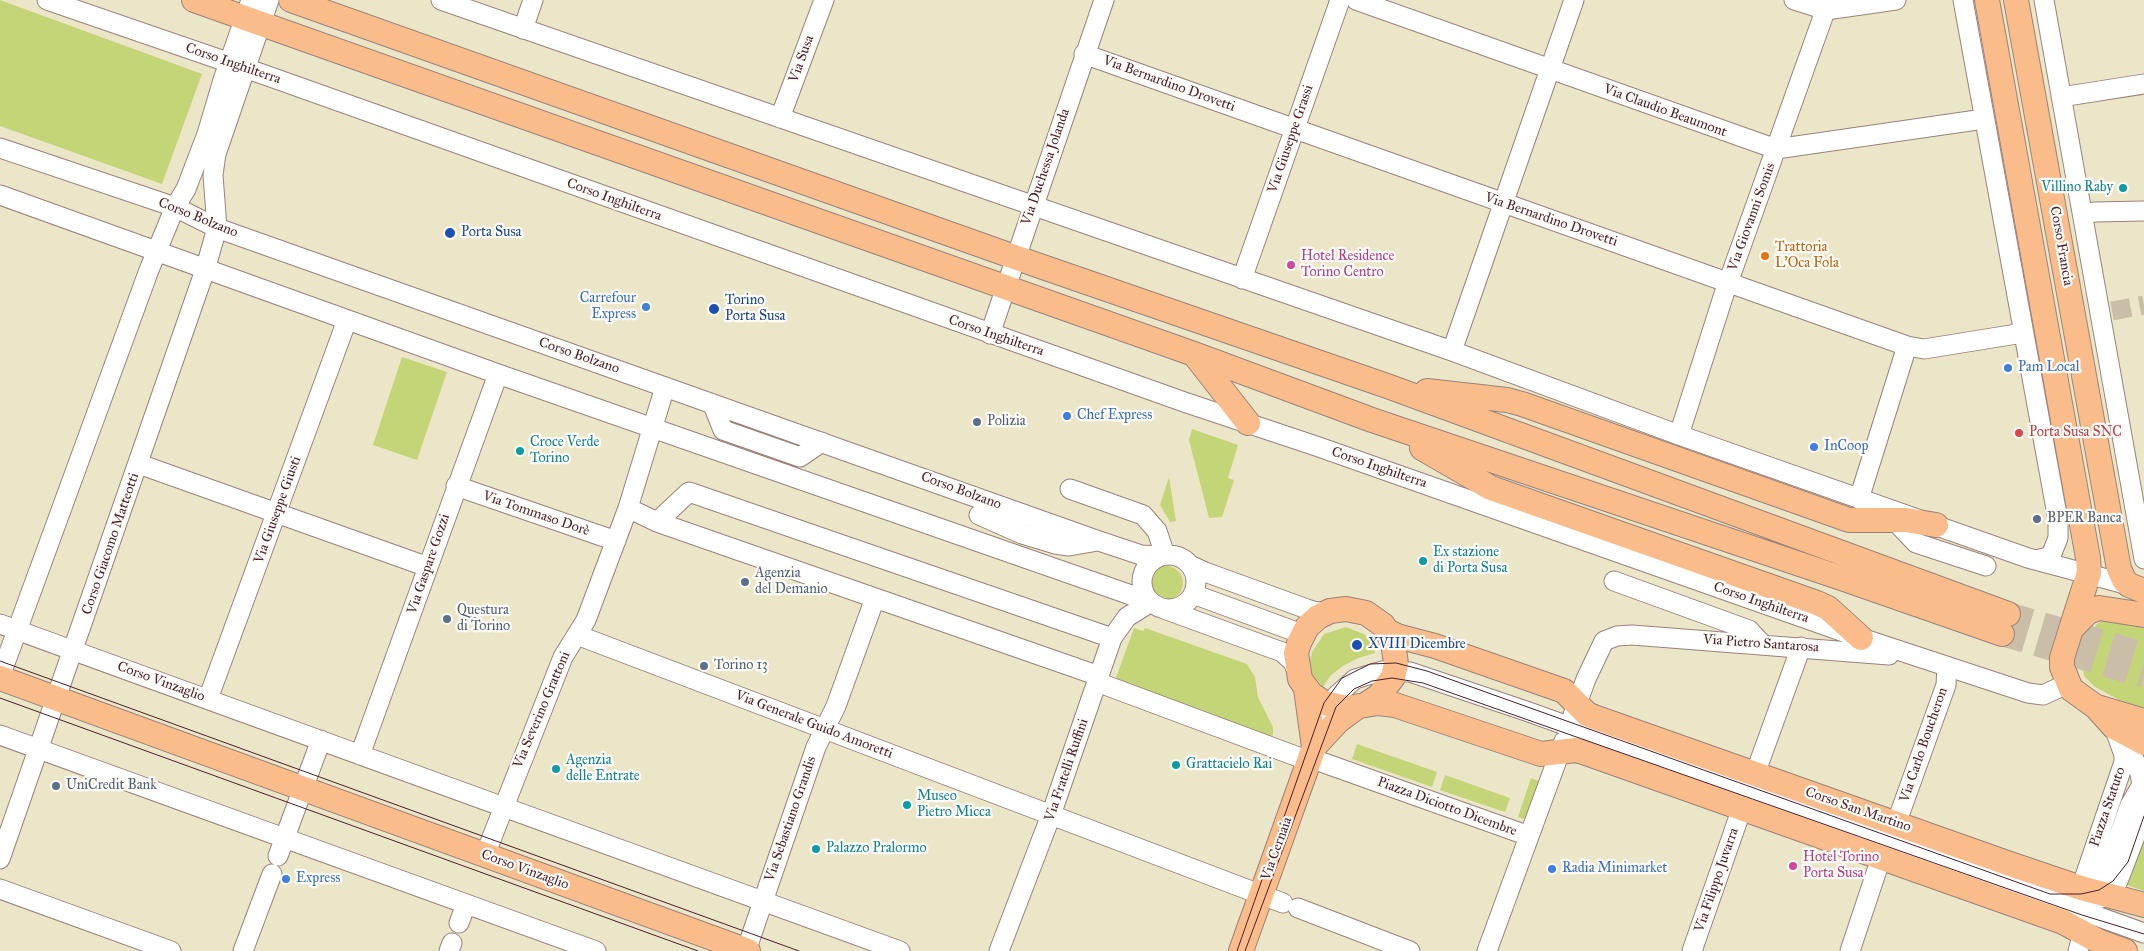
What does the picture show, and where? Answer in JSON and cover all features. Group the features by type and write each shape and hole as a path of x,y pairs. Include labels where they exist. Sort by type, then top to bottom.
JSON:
{"main road":[{"path":"194,0 252,14 1372,420 1835,576 2005,624 1390,387 1016,257 291,0"},
{"name":"Corso Francia","path":"1987,0 2088,558 2089,573 2071,629"},
{"name":"Corso Francia","path":"2016,0 2120,569 2140,588"},
{"path":"1194,354 1248,423"},
{"path":"1390,387 1507,400 1837,516 1860,521 1893,519 1936,525"},
{"path":"1372,420 1491,488 1817,603 1828,608 1861,638"},
{"path":"2067,684 2062,668 2062,658 2071,629 2082,616 2099,608 2144,614"},
{"path":"1361,706 1379,696 1391,679 1396,653 1390,636 1372,616 1360,611 1346,609 1330,611 1314,620 1302,634 1296,653 1303,684 1316,699 1331,706 1361,706 1395,705 1541,754 1560,752"},
{"path":"1390,636 1435,646 1564,691 1577,704"},
{"name":"Corso Vinzaglio","path":"0,677 747,951"},
{"name":"Via Cernaia","path":"1303,684 1311,755"},
{"name":"Piazza Statuto","path":"2067,684 2070,689 2096,707 2114,727 2144,743"},
{"name":"Corso San Martino","path":"1577,704 1594,717 1896,824 2083,920 2125,951"},
{"name":"Via Cernaia","path":"1241,951 1311,755 1338,721 1361,706"},
{"name":"Piazza Statuto","path":"2096,707 2144,721"},
{"name":"Corso San Martino","path":"1560,752 1576,750 1583,752 1881,858 2083,920"},
{"name":"Corso San Martino","path":"2083,920 2104,895 2144,905"}],"street":[{"name":"Corso Inghilterra","path":"46,0 234,74 1326,449 1861,638 1947,666"},
{"path":"217,228 214,198 214,164 218,144 234,74 252,14 269,0"},
{"path":"441,0 1032,207 1452,351 1679,435 2037,560 2140,588"},
{"path":"523,28 533,0"},
{"name":"Via Susa","path":"780,118 824,0"},
{"name":"Via Duchessa Jolanda","path":"990,334 1104,0"},
{"name":"Via Giuseppe Grassi","path":"1242,279 1340,0"},
{"name":"Via Claudio Beaumont","path":"1356,0 1776,149 1984,119"},
{"path":"1452,351 1574,0"},
{"path":"1794,0 1828,5 1896,0"},
{"path":"1963,0 2058,531 2052,553 2048,557 2037,560"},
{"name":"Corso Francia","path":"2044,0 2083,215 2106,312 2125,450 2144,559"},
{"name":"Via Giovanni Somis","path":"1679,435 1729,282 1828,5"},
{"name":"Via Bernardino Drovetti","path":"1084,54 1907,346 1924,349 2023,334"},
{"path":"0,677 8,627 156,252 175,207 191,178 207,134 234,74"},
{"path":"2061,97 2144,84"},
{"name":"Corso Bolzano","path":"0,148 175,207 217,228 714,405 723,430 800,457 822,442 1099,541 1141,555 1162,556"},
{"path":"0,195 498,374 652,426 1156,605 1282,652 1293,662 1303,684"},
{"path":"2083,215 2094,212 2144,211"},
{"name":"Corso Giacomo Matteotti","path":"0,860 139,464 205,270 217,228"},
{"name":"Via Giuseppe Giusti","path":"208,699 347,320"},
{"path":"1859,498 1907,346"},
{"name":"Via Gaspare Gozzi","path":"360,755 498,374"},
{"name":"Via Severino Grattoni","path":"485,855 563,657 586,620 616,542 665,387"},
{"path":"2041,434 2070,458"},
{"path":"2106,492 2125,450"},
{"path":"139,464 428,567"},
{"name":"Via Tommaso Dorè","path":"456,486 616,542"},
{"path":"1070,489 1143,515 1157,531 1162,556"},
{"path":"657,522 689,492 1112,638"},
{"path":"628,508 657,522 876,598 1098,679"},
{"path":"979,515 1022,534 1055,544 1069,546 1099,541"},
{"path":"1893,519 1916,543 1986,566"},
{"path":"1190,564 1196,579 1194,594 1178,608 1156,605 1144,593 1142,577 1147,566 1162,556 1178,557 1205,572 1307,609 1317,612 1330,611"},
{"path":"1614,581 1749,630 1762,644"},
{"path":"1194,594 1302,634"},
{"name":"Via Sebastiano Grandis","path":"762,901 825,729 836,706 876,598"},
{"name":"Via Fratelli Ruffini","path":"999,951 1051,815 1112,638 1127,617 1156,605"},
{"name":"Corso Vinzaglio","path":"8,627 900,951"},
{"name":"Via Generale Guido Amoretti","path":"577,635 1410,951"},
{"name":"Via Pietro Santarosa","path":"1604,641 1617,636 1632,635 1920,658"},
{"path":"1390,636 1401,659 1421,676 1569,727"},
{"name":"Piazza Diciotto Dicembre","path":"1098,679 1529,836 1577,704 1604,641"},
{"path":"1755,774 1800,647"},
{"path":"1947,666 2028,693 2043,694 2067,684"},
{"name":"Via Carlo Boucheron","path":"1896,824 1946,685 1947,666"},
{"path":"1311,755 1337,695 1355,679 1382,671 1391,679 1399,680 1421,676"},
{"name":"Corso San Martino","path":"1569,727 2083,920"},
{"name":"Piazza Statuto","path":"2104,895 2118,881 2143,816 2143,782 2136,760 2114,727"},
{"name":"Piazza Statuto","path":"2083,920 2124,762 2124,755 2114,727"},
{"path":"0,734 596,951"},
{"path":"278,856 321,740"},
{"name":"Piazza Statuto","path":"2083,920 2095,884 2105,874 2130,805 2143,782"},
{"name":"Via Filippo Juvarra","path":"1692,951 1742,808"},
{"path":"1487,951 1529,836"},
{"path":"1850,951 1881,858"},
{"path":"243,951 272,874"},
{"path":"0,890 171,951"},
{"name":"Corso Vinzaglio","path":"747,951 762,901"},
{"path":"460,923 466,904"},
{"path":"2083,920 2144,933"}],"green space":[{"path":"0,0 202,74 162,184 0,126"},
{"path":"402,357 447,372 417,460 373,445"},
{"path":"1192,429 1238,445 1228,478 1234,480 1222,517 1209,518 1189,440"},
{"path":"1169,477 1176,521 1170,522 1160,505"},
{"path":"1166,566 1178,571 1183,583 1178,595 1166,600 1154,595 1149,583 1154,571"},
{"path":"2105,619 2117,619 2144,628 2144,713 2095,687 2084,676 2082,660 2093,629"},
{"path":"1346,627 1366,635 1374,646 1375,653 1358,658 1343,666 1330,676 1323,687 1312,673 1310,662 1312,652 1324,634"},
{"path":"1134,628 1143,631 1145,628 1247,664 1255,677 1258,697 1273,727 1270,743 1113,686"},
{"path":"1357,744 1437,772 1432,787 1352,759"},
{"path":"1445,775 1510,798 1505,812 1440,790"},
{"path":"1531,778 1539,781 1527,820 1518,817"},
{"path":"2144,829 2144,891 2127,885 2126,881"}],"tunnel":[{"path":"2112,311 2144,305"},
{"path":"2008,614 2144,654"},
{"path":"2002,634 2144,676"}],"tram line":[{"path":"0,661 799,951"},
{"path":"1237,951 1324,703 1342,678 1370,664 1396,663 1427,671 2050,894 2081,894 2099,890 2113,881 2128,862 2144,816"},
{"path":"1245,951 1336,707 1354,689 1372,681 1392,678 1423,683 2082,915 2144,934"},
{"path":"0,698 698,951"}],"place":[{"name":"Villino Raby","path":"2123,188"},
{"name":"Porta Susa","path":"450,233"},
{"name":"Trattoria L'Oca Fola","path":"1765,256"},
{"name":"Hotel Residence Torino Centro","path":"1291,265"},
{"name":"Carrefour Express","path":"646,307"},
{"name":"Torino Porta Susa","path":"714,309"},
{"name":"Pam Local","path":"2008,368"},
{"name":"Chef Express","path":"1067,416"},
{"name":"Polizia","path":"977,422"},
{"name":"Porta Susa SNC","path":"2019,433"},
{"name":"InCoop","path":"1814,447"},
{"name":"Croce Verde Torino","path":"520,451"},
{"name":"BPER Banca","path":"2037,519"},
{"name":"Ex stazione di Porta Susa","path":"1423,561"},
{"name":"Agenzia del Demanio","path":"745,582"},
{"name":"Questura di Torino","path":"447,619"},
{"name":"XVIII Dicembre","path":"1357,645"},
{"name":"Torino 13","path":"704,666"},
{"name":"Grattacielo Rai","path":"1176,765"},
{"name":"Agenzia delle Entrate","path":"556,769"},
{"name":"UniCredit Bank","path":"56,786"},
{"name":"Museo Pietro Micca","path":"907,805"},
{"name":"Palazzo Pralormo","path":"816,849"},
{"name":"Hotel Torino Porta Susa","path":"1793,866"},
{"name":"Radia Minimarket","path":"1552,869"},
{"name":"Express","path":"286,879"}]}
